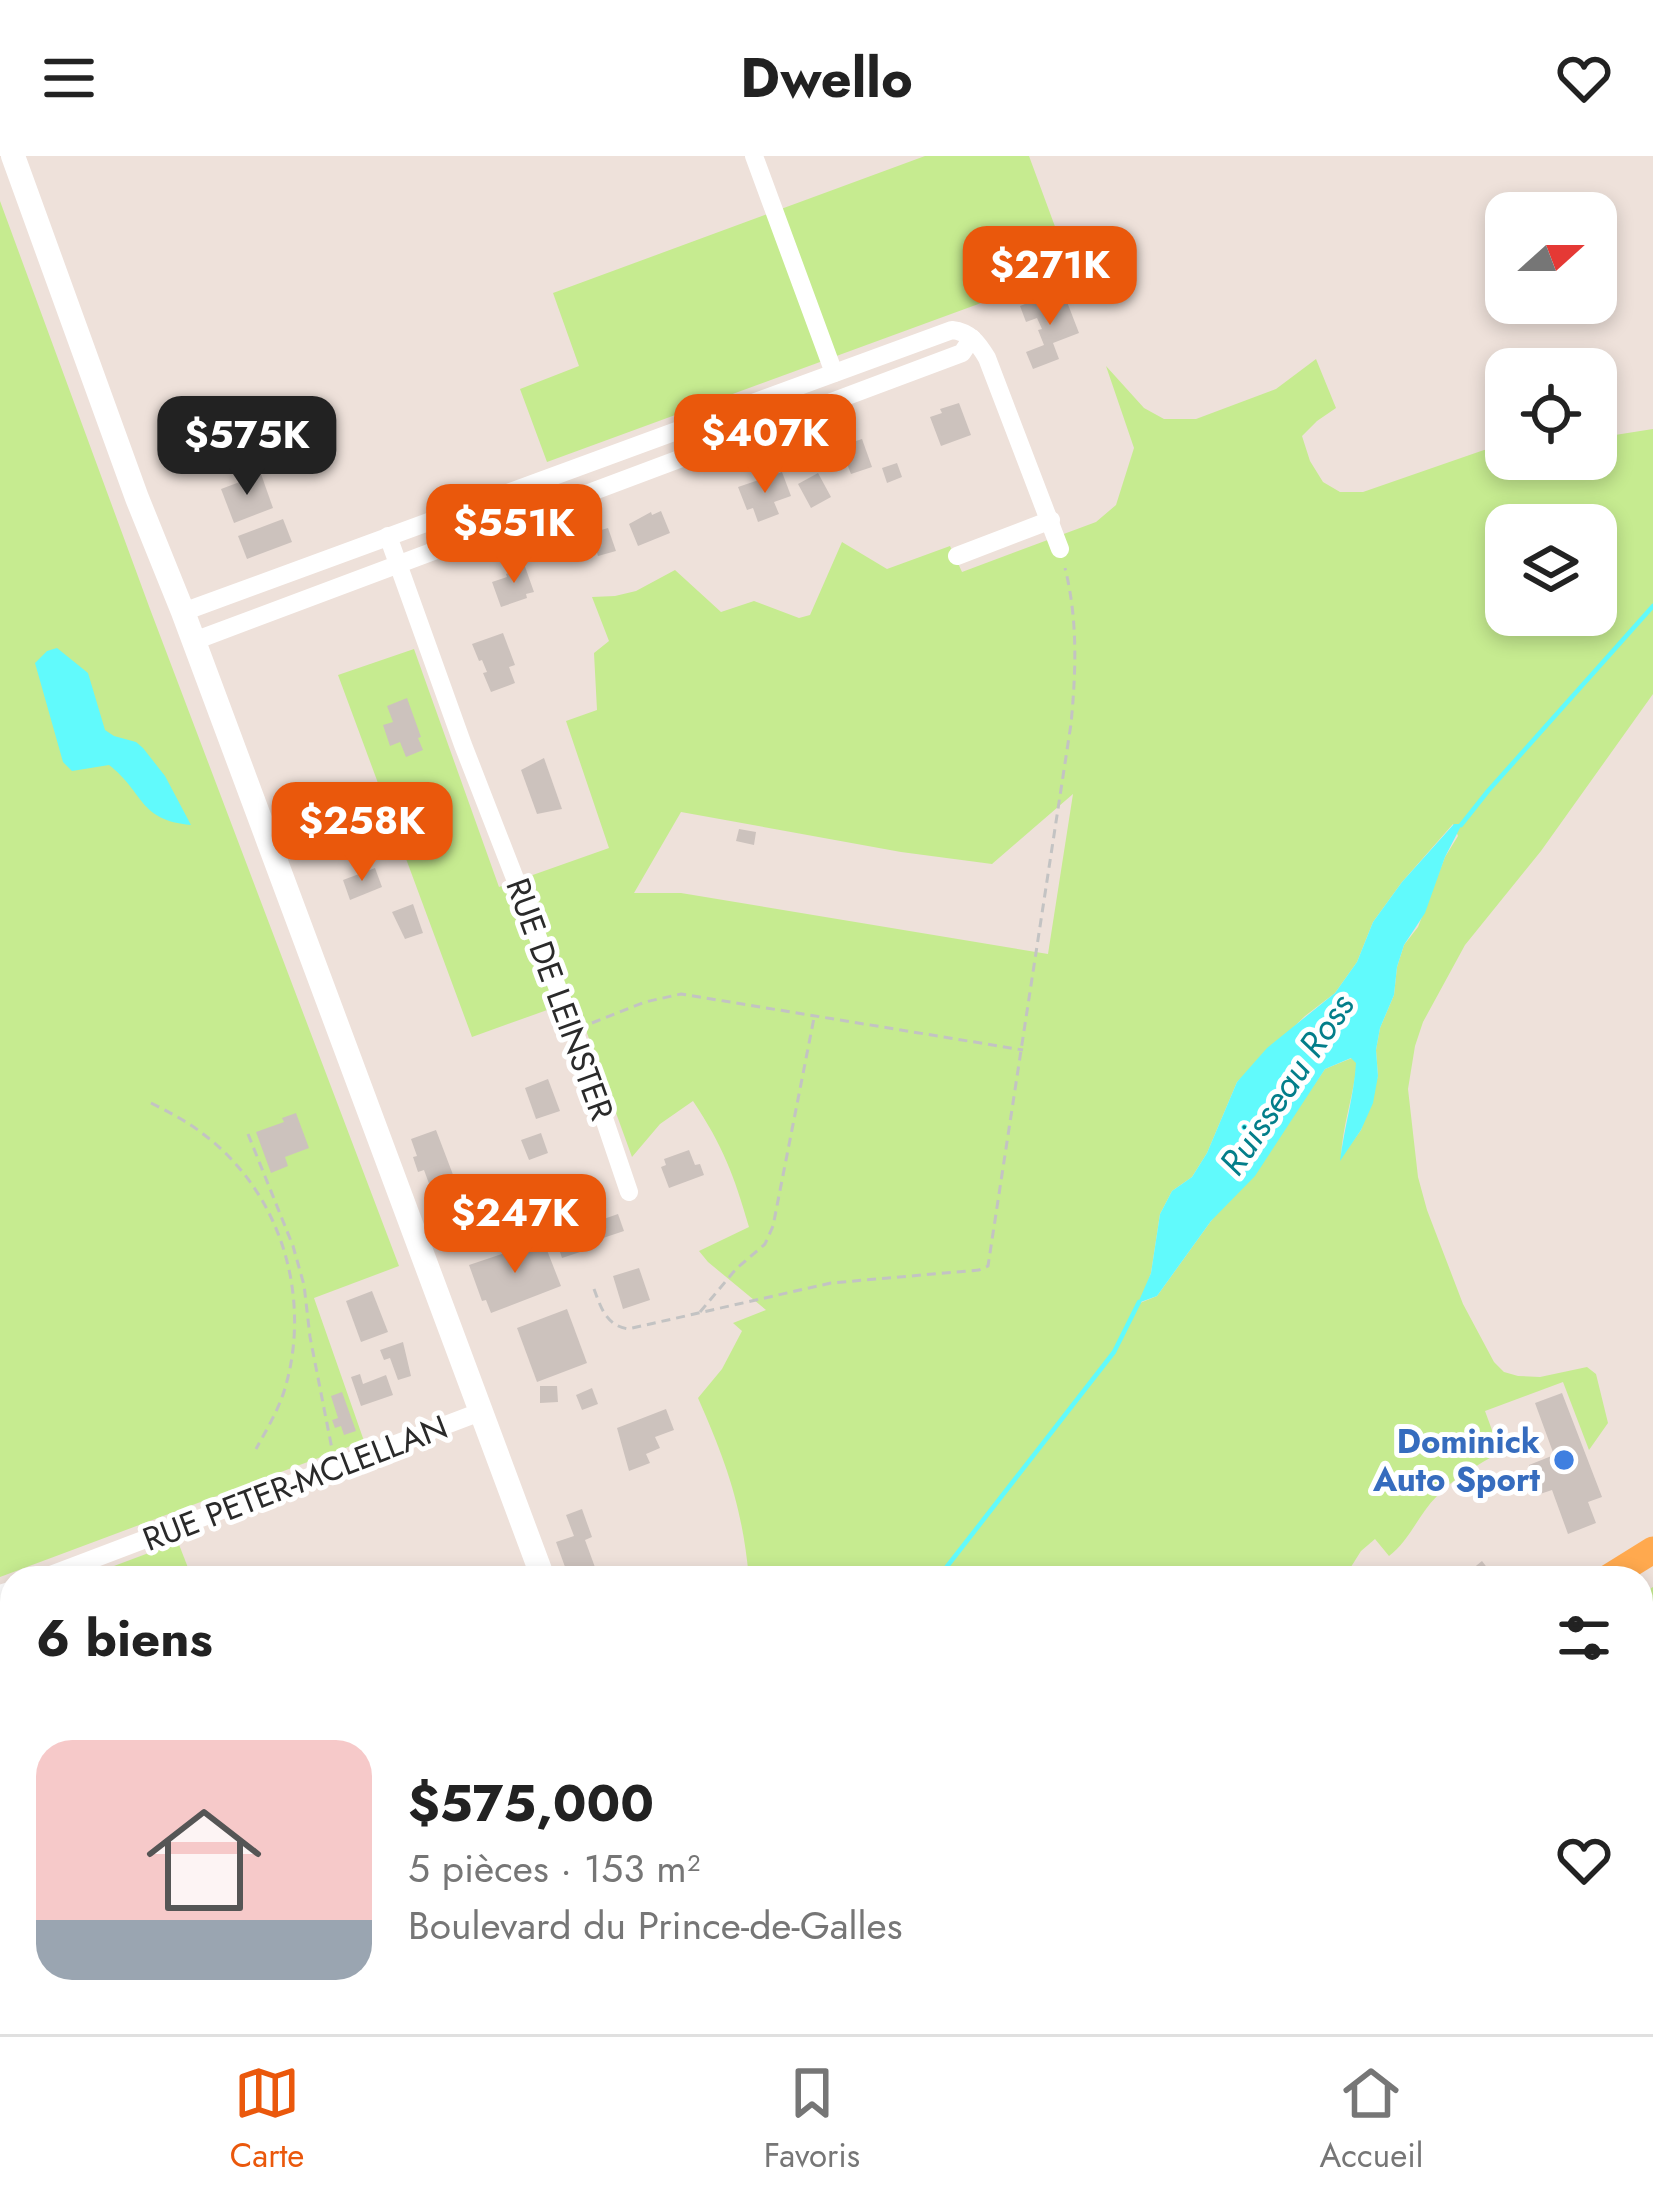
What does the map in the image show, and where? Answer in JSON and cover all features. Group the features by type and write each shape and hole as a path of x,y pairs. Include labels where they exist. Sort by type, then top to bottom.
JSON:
{"main road":[{"path":"13,156 538,1566"},
{"path":"1627,1566 1653,1550"}],"street":[{"path":"754,156 834,373"},
{"path":"183,612 952,330 972,338 987,358 1060,549"},
{"path":"194,641 962,353 972,338"},
{"path":"760,399 770,426"},
{"path":"957,556 1051,520"},
{"name":"RUE DE LEINSTER","path":"388,536 574,1030 629,1192"},
{"name":"RUE PETER-MCLELLAN","path":"75,1566 480,1412"}],"path":[{"path":"594,1288 607,1318 628,1329 831,1283 988,1266 1076,674 1072,595 1060,549"},
{"path":"574,1030 645,1002 681,994 1023,1050"},
{"path":"700,1312 736,1269 765,1244 773,1226 814,1016"},
{"path":"151,1103 182,1118 234,1161 255,1188 285,1250 296,1317 293,1351 275,1416 256,1450"},
{"path":"248,1134 304,1285 336,1468"}],"green space":[{"path":"925,156 1029,156 1071,270 547,462 520,389 579,366 553,293"},
{"path":"0,201 399,1266 314,1298 364,1441 29,1566 0,1566"},
{"path":"1316,359 1336,408 1302,436 1323,482 1340,492 1363,492 1485,450 1485,480 1617,480 1617,435 1653,429 1653,694 1541,851 1465,945 1423,1022 1408,1089 1418,1177 1427,1210 1463,1304 1494,1362 1518,1376 1540,1377 1587,1367 1596,1374 1608,1423 1589,1450 1563,1382 1485,1411 1500,1452 1444,1489 1389,1556 1375,1539 1352,1566 747,1566 732,1486 698,1398 722,1369 742,1331 733,1323 766,1310 699,1251 749,1227 727,1161 693,1101 660,1124 632,1157 575,1000 472,1037 338,675 414,649 499,887 609,848 566,721 597,710 594,653 609,641 592,597 636,591 675,570 721,612 754,601 799,618 810,615 842,542 887,569 950,546 962,572 1096,522 1116,505 1134,448 1106,366 1144,408 1164,419 1196,419 1276,389","holes":["1073,794 1048,954 681,893 634,893 681,812 992,864","1453,824 1458,836 1418,927 1404,945 1394,995 1380,1028 1378,1076 1361,1130 1341,1158 1357,1062 1352,1058 1325,1069 1157,1296 1140,1303 1151,1273 1160,1214 1172,1191 1192,1177 1207,1153 1237,1082 1335,993 1357,962 1373,922 1402,882"]},
{"path":"178,1542 187,1566 114,1566"}],"water":[{"path":"57,648 88,673 105,730 143,748 165,776 191,825 151,811 109,765 72,771 63,762 35,663"},
{"path":"1454,824 1462,824 1397,967 1394,995 1376,1050 1373,1103 1361,1130 1340,1161 1355,1075 1356,1063 1351,1058 1325,1069 1255,1176 1211,1221 1157,1296 1138,1303 1151,1273 1160,1214 1172,1191 1192,1177 1207,1153 1237,1082 1267,1048 1335,993 1357,962 1373,922"}],"building":[{"path":"1064,294 1079,333 1053,343 1059,359 1033,369 1026,352 1044,345 1038,330 1042,329 1037,318 1026,322 1020,306 1040,298 1046,312"},
{"path":"959,403 971,435 941,446 930,417"},
{"path":"862,439 872,467 851,474 842,451"},
{"path":"897,463 902,477 887,483 882,468"},
{"path":"782,472 791,496 774,502 779,514 758,522 738,487"},
{"path":"818,473 831,497 811,508 798,484"},
{"path":"261,474 273,508 234,523 221,489"},
{"path":"661,511 670,533 638,546 629,524"},
{"path":"283,519 292,542 247,559 238,536"},
{"path":"608,528 616,551 598,556 591,533"},
{"path":"523,561 534,592 501,607 492,582 507,577 514,571 512,565"},
{"path":"503,633 515,665 509,667 515,683 491,692 483,673 487,672 472,644"},
{"path":"407,698 423,750 406,757 400,742 390,746 383,725 393,722 387,706"},
{"path":"544,758 562,809 537,814 521,770"},
{"path":"739,829 756,832 754,845 736,841"},
{"path":"375,868 382,887 350,900 343,880"},
{"path":"413,904 423,933 405,939 392,912"},
{"path":"548,1079 560,1111 536,1119 525,1088"},
{"path":"296,1113 309,1148 285,1157 288,1166 271,1173 256,1132"},
{"path":"436,1130 455,1180 431,1189 424,1170 418,1172 411,1139"},
{"path":"541,1133 548,1153 529,1160 521,1140"},
{"path":"689,1150 704,1175 669,1188 661,1167 666,1165 664,1159"},
{"path":"618,1214 624,1231 603,1238 598,1221"},
{"path":"578,1226 586,1250 562,1258 554,1234"},
{"path":"543,1240 561,1286 491,1313 469,1265"},
{"path":"639,1268 650,1300 623,1309 613,1276"},
{"path":"372,1291 388,1332 361,1342 346,1301"},
{"path":"567,1309 587,1363 537,1382 517,1328"},
{"path":"403,1342 411,1376 398,1380 390,1358 384,1360 380,1350"},
{"path":"360,1374 363,1384 386,1375 393,1395 361,1406 351,1377"},
{"path":"540,1386 557,1386 558,1402 540,1403"},
{"path":"592,1388 598,1404 582,1410 576,1395"},
{"path":"342,1392 356,1431 344,1435 332,1420 338,1418 331,1396"},
{"name":"Dominick Auto Sport","path":"1562,1393 1602,1497 1588,1502 1596,1523 1568,1534 1552,1490 1540,1494 1529,1465 1554,1455 1535,1403"},
{"path":"666,1409 674,1430 655,1437 660,1448 646,1454 650,1463 629,1471 617,1428"},
{"path":"582,1509 592,1537 585,1540 595,1566 565,1566 556,1542 574,1536 566,1515"}],"waterway":[{"name":"Ruisseau Ross","path":"1461,825 1653,606"},
{"name":"Ruisseau Ross","path":"947,1566 1114,1352 1139,1302"}],"place":[{"name":"Dominick Auto Sport","path":"1564,1460"}]}
